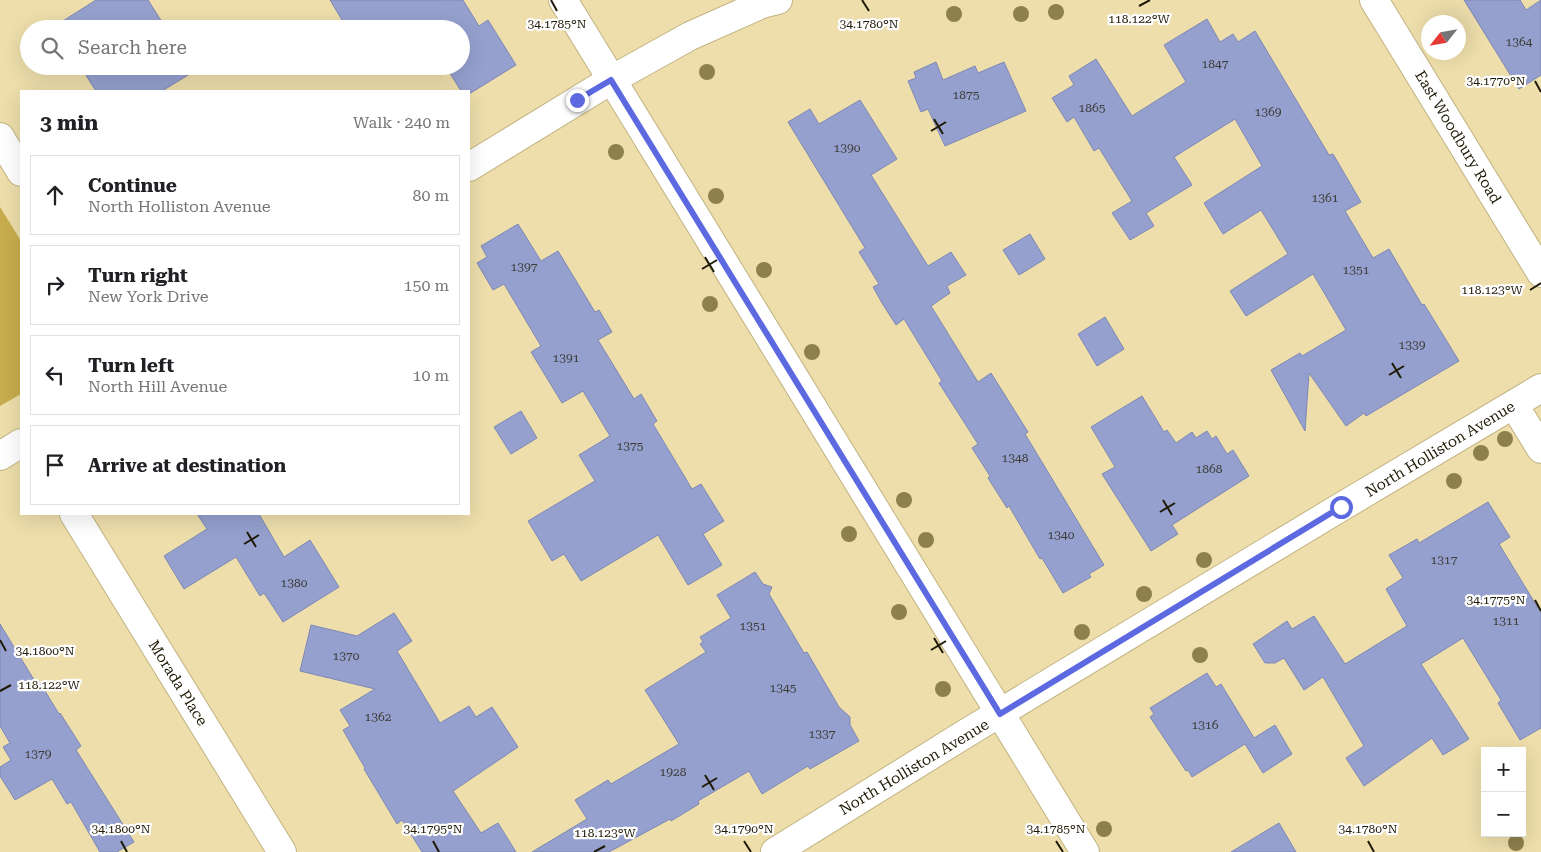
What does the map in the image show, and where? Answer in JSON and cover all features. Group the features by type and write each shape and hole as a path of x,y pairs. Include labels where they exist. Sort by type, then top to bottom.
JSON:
{"street":[{"path":"563,0 1085,852"},
{"path":"470,166 611,80 690,36 762,4 778,0"},
{"name":"East Woodbury Road","path":"1374,0 1541,273"},
{"path":"0,137 20,170"},
{"name":"North Holliston Avenue","path":"775,852 1333,512 1541,388"},
{"path":"1514,405 1541,449"},
{"path":"0,456 20,444"},
{"name":"Morada Place","path":"75,515 282,852"}],"shaded area":[{"path":"0,207 20,239 20,395 0,406"}],"building":[{"path":"96,0 148,0 161,20 64,20"},
{"path":"330,0 463,0 479,26 488,20 516,65 470,93 470,90 460,90 451,75 470,75 470,20 342,20"},
{"path":"1464,0 1520,0 1526,10 1541,0 1541,75 1519,89"},
{"path":"1207,19 1220,42 1233,34 1238,42 1255,31 1329,155 1333,154 1361,202 1345,211 1373,258 1389,249 1422,305 1424,304 1459,361 1366,416 1364,413 1346,426 1309,373 1305,431 1271,370 1300,353 1302,356 1346,330 1313,274 1246,316 1230,291 1288,254 1261,210 1223,234 1204,203 1262,166 1235,119 1174,157 1192,185 1146,213 1154,226 1130,240 1112,213 1132,201 1099,148 1094,151 1074,117 1067,122 1052,98 1074,85 1069,76 1096,59 1132,116 1186,82 1164,45"},
{"path":"936,62 943,80 975,66 978,73 1004,62 1026,111 945,146 928,109 921,112 908,81 916,78 914,72"},
{"path":"86,75 188,75 164,90 95,90"},
{"path":"860,100 897,159 871,175 928,266 951,252 966,275 947,286 950,293 931,306 978,382 991,373 1028,432 1025,434 1104,565 1089,574 1091,577 1063,593 1042,558 1040,559 1009,506 1007,508 988,478 990,476 972,448 978,444 939,383 942,381 904,319 896,325 882,303 873,287 879,284 859,252 865,248 788,122 810,109 819,124"},
{"path":"518,224 541,261 558,251 595,312 599,310 612,332 598,340 634,399 641,394 657,421 653,424 692,489 701,484 724,521 703,534 722,565 688,585 658,535 581,581 564,554 552,561 528,521 595,481 579,455 610,436 583,391 562,403 531,352 541,346 504,284 493,290 477,263 487,257 481,246"},
{"path":"1030,234 1045,259 1019,275 1003,250"},
{"path":"1105,317 1124,349 1097,366 1078,334"},
{"path":"1142,396 1164,432 1167,430 1176,443 1192,432 1196,438 1207,431 1212,439 1216,436 1227,454 1233,450 1249,476 1172,525 1178,534 1151,551 1102,474 1115,467 1091,427"},
{"path":"521,411 537,438 511,454 494,427"},
{"path":"1488,502 1510,537 1499,544 1541,613 1541,728 1520,740 1498,703 1501,700 1463,638 1421,664 1469,739 1443,755 1432,738 1364,786 1346,758 1364,746 1323,677 1304,690 1284,658 1275,663 1265,663 1253,644 1287,621 1292,629 1314,616 1345,664 1407,626 1386,589 1403,578 1389,555 1417,539 1419,543"},
{"path":"198,515 260,515 284,557 310,540 339,587 283,622 264,593 260,596 236,557 184,589 164,556 207,529"},
{"path":"755,572 763,584 772,587 769,594 804,653 807,652 839,707 850,717 850,725 859,741 810,769 808,766 762,794 749,771 698,801 699,804 671,821 670,819 609,852 532,852 587,819 575,800 608,780 611,784 679,744 645,690 706,652 700,644 703,642 700,637 731,618 717,595"},
{"path":"394,613 412,641 397,651 440,723 469,706 476,717 492,707 518,747 453,791 481,833 498,823 516,852 422,852 402,820 397,824 343,730 350,726 340,710 375,689 300,671 311,625 357,636"},
{"path":"0,624 36,683 39,681 81,746 76,750 134,842 117,852 100,852 71,802 67,804 52,779 15,800 0,776 0,767 11,760 3,747 10,743 0,726"},
{"path":"1207,673 1216,687 1221,684 1254,738 1275,725 1292,754 1263,773 1245,744 1192,777 1150,717 1154,714 1150,708"},
{"path":"1279,823 1296,852 1231,852"}],"route":[{"path":"577,100 611,80 1000,714 1341,507"}]}
